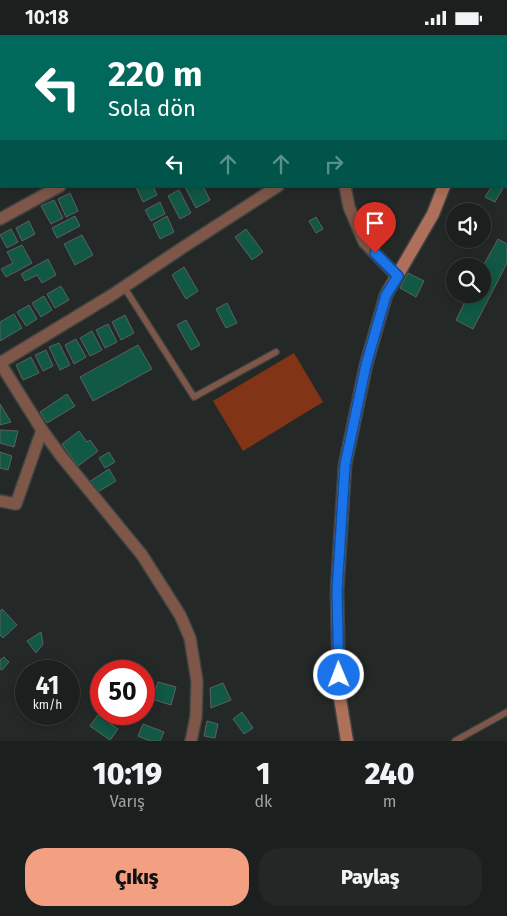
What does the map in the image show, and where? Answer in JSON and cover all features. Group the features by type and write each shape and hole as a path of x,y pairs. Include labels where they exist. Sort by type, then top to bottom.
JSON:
{"main road":[{"path":"347,741 339,692 337,591 345,465 366,365 386,295 434,214 444,187"}],"street":[{"path":"0,219 58,187"},
{"path":"345,187 349,207 364,242 398,276"},
{"path":"191,741 196,717 197,681 190,638 180,615 142,555 66,463 42,430 0,363 124,287 272,188"},
{"path":"0,501 16,504 42,430"}],"lane":[{"path":"124,287 194,397 276,352"},
{"path":"455,741 507,712"}],"shaded area":[{"path":"294,353 323,402 243,451 213,401"}],"building":[{"path":"136,187 153,187 157,195 143,202"},
{"path":"185,187 204,187 210,200 196,208"},
{"path":"491,187 503,188 495,202 485,197"},
{"path":"179,190 191,213 180,219 168,196"},
{"path":"70,193 78,211 66,217 58,199"},
{"path":"54,200 63,218 51,224 41,206"},
{"path":"160,202 165,214 151,221 145,210"},
{"path":"75,216 80,226 57,238 52,228"},
{"path":"167,216 174,232 160,239 153,224"},
{"path":"316,217 323,229 316,233 309,221"},
{"path":"29,221 35,234 22,241 16,228"},
{"path":"11,229 18,242 7,248 0,235"},
{"path":"246,229 263,252 252,260 235,237"},
{"path":"82,235 93,255 75,265 64,244"},
{"path":"498,239 507,244 507,263 491,294 491,258 488,258"},
{"path":"22,245 32,263 6,277 1,269 13,263 7,252"},
{"path":"48,259 56,275 42,283 37,275 25,281 21,274"},
{"path":"184,267 198,291 186,299 172,275"},
{"path":"408,273 424,281 416,297 400,288"},
{"path":"61,286 69,300 55,308 47,294"},
{"path":"44,296 52,310 41,317 32,303"},
{"path":"227,303 237,323 226,328 216,309"},
{"path":"464,303 486,303 473,329 456,320"},
{"path":"29,305 37,319 26,326 17,312"},
{"path":"14,314 22,328 0,341 0,322"},
{"path":"125,315 134,333 121,340 112,322"},
{"path":"186,320 200,345 191,350 177,325"},
{"path":"108,324 117,342 105,348 96,330"},
{"path":"92,331 102,350 90,356 80,338"},
{"path":"76,339 86,357 74,364 65,345"},
{"path":"59,343 70,365 60,370 49,347"},
{"path":"138,345 152,369 93,401 80,377"},
{"path":"46,350 53,366 43,371 35,355"},
{"path":"31,357 39,373 23,380 16,365"},
{"path":"67,394 75,406 47,423 40,412"},
{"path":"0,404 11,422 0,425"},
{"path":"0,430 18,431 14,447 0,443"},
{"path":"79,431 87,442 90,440 98,451 78,466 62,444"},
{"path":"0,452 12,456 8,470 0,468"},
{"path":"109,452 115,462 105,468 99,458"},
{"path":"109,469 116,481 96,493 89,482"},
{"path":"2,609 17,625 3,638 0,635 0,611"},
{"path":"41,632 43,644 36,653 27,641"},
{"path":"4,657 9,662 2,670 0,669 0,660"},
{"path":"158,682 176,687 171,705 155,700 155,690"},
{"path":"223,683 231,700 211,708 210,688"},
{"path":"242,712 253,728 244,734 233,719"},
{"path":"207,721 218,724 215,738 204,736"},
{"path":"112,725 118,729 110,740 90,726"},
{"path":"143,725 164,732 160,741 150,741 138,736"}],"route":[{"path":"339,675 337,591 345,465 366,365 386,295 398,276 375,253"}]}
